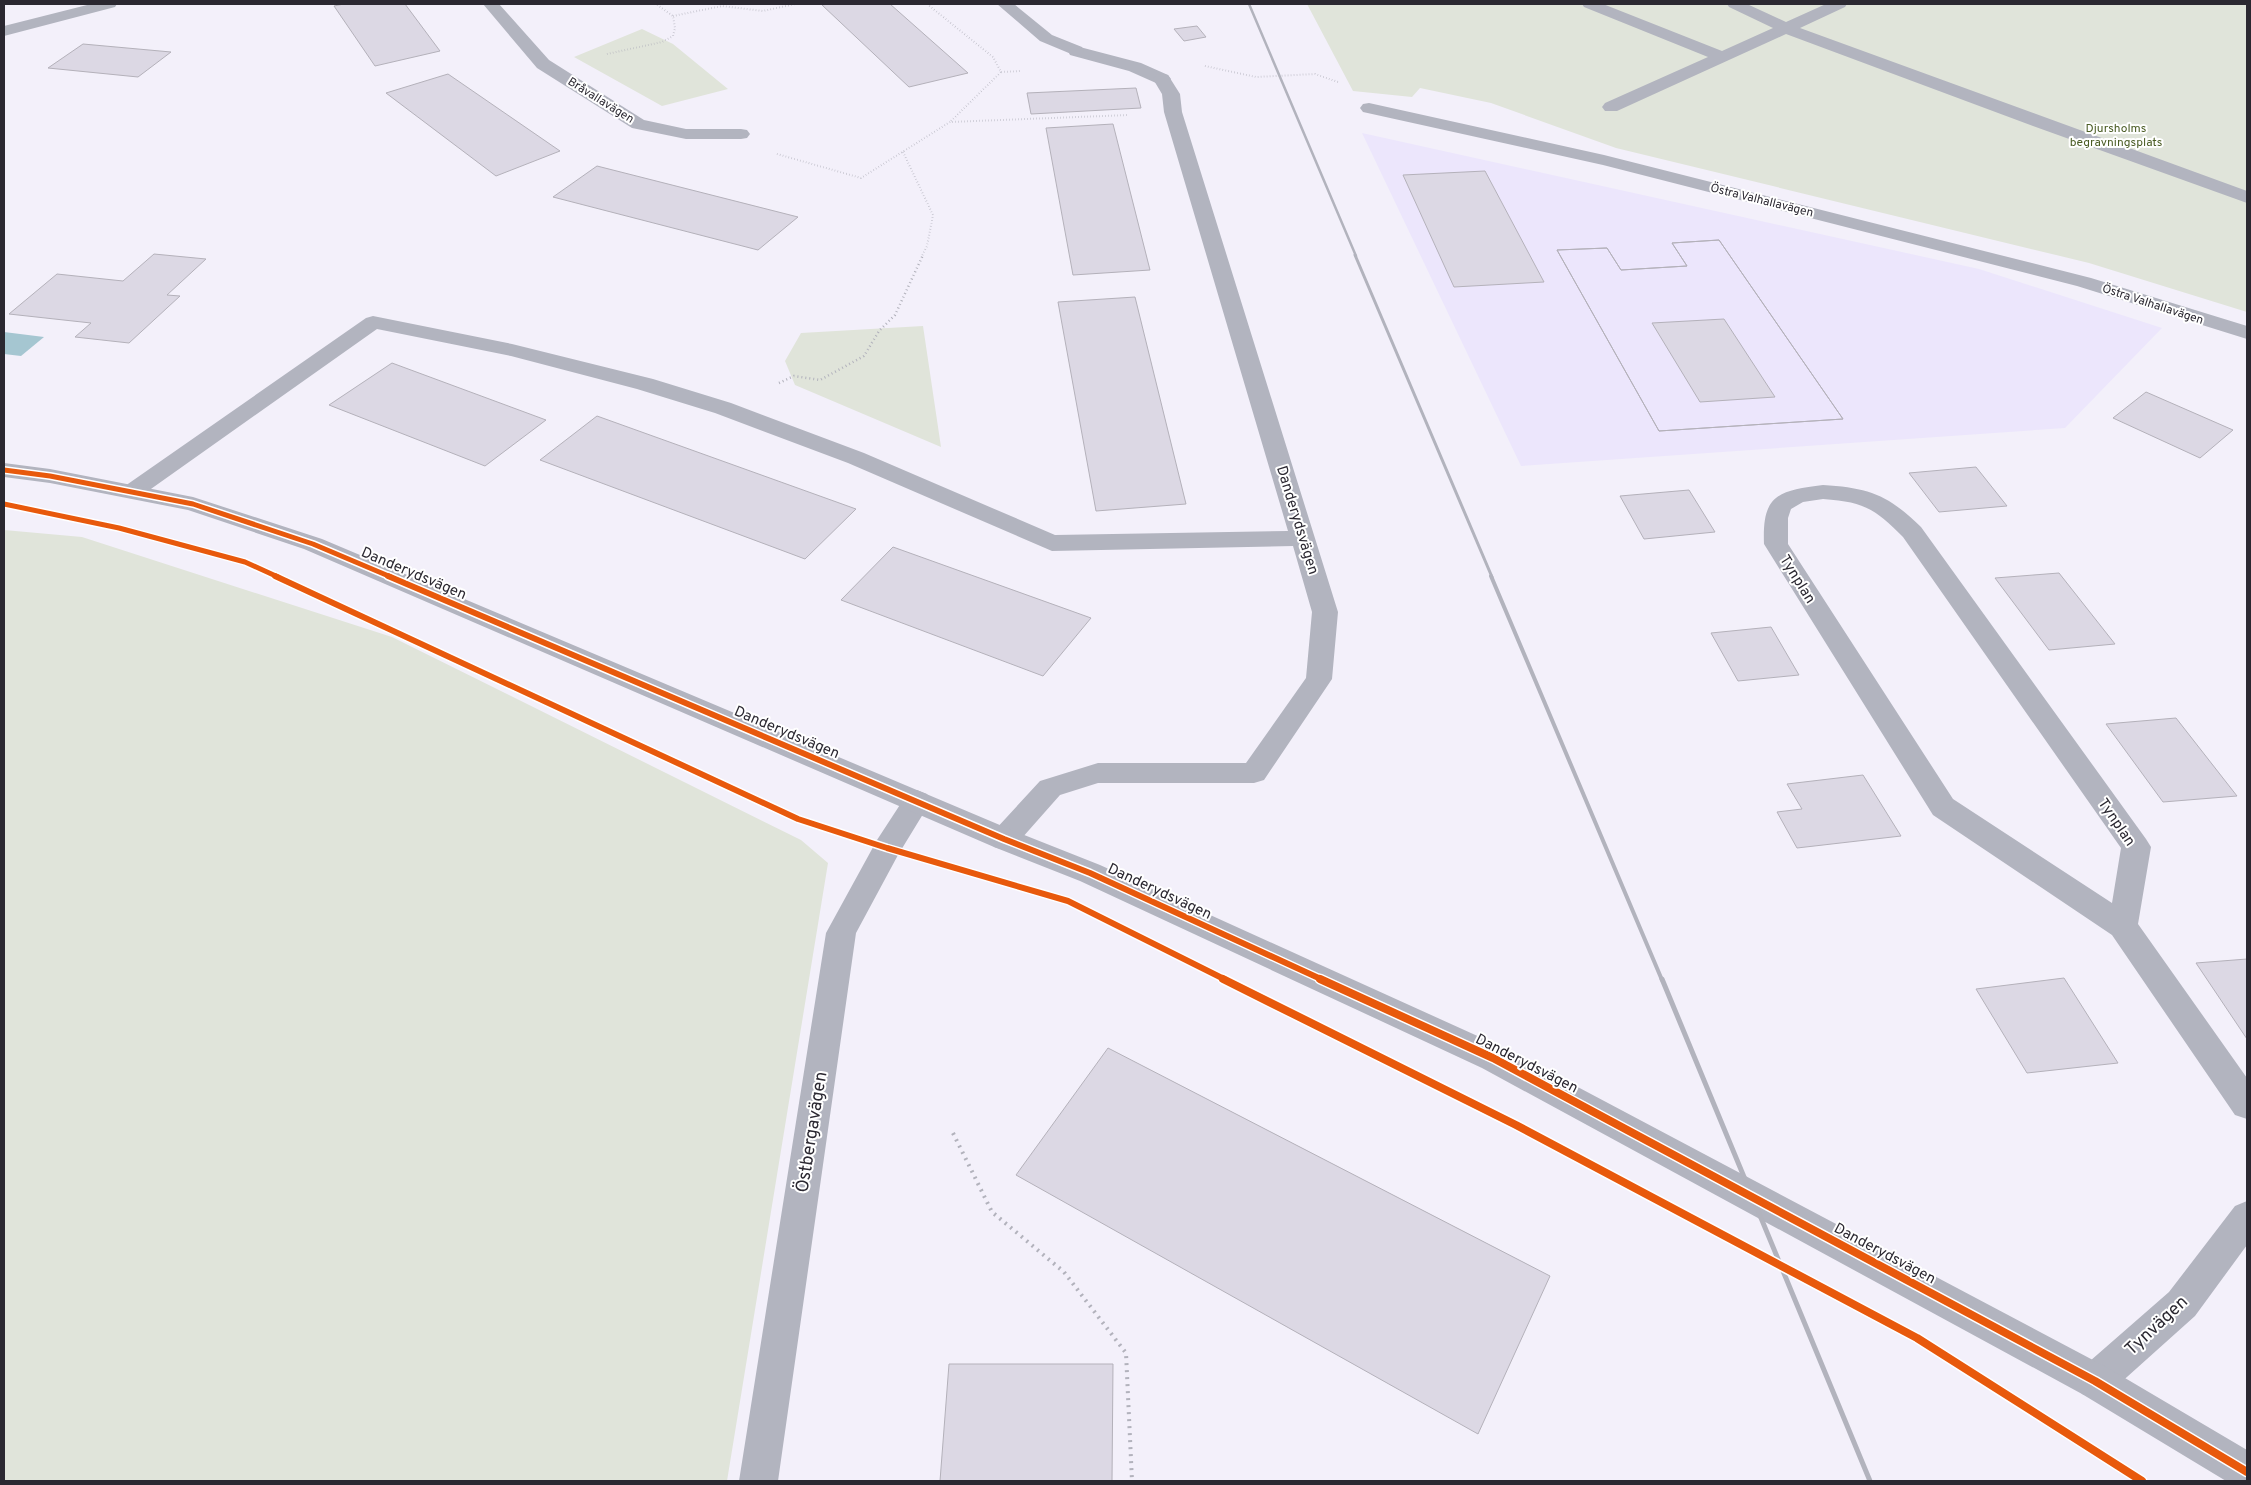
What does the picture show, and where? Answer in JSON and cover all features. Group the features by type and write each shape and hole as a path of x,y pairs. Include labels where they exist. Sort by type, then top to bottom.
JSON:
{"street":[{"path":"4,32 110,4"},
{"name":"Bråvallavägen","path":"491,4 543,64 638,124 686,134 742,134"},
{"name":"Danderydsvägen","path":"1004,838 1050,788 1098,773 1254,773 1319,679 1325,612 1173,112 1172,94 1162,79 1135,67 1076,52 1046,38 1005,4"},
{"path":"1590,4 1721,56"},
{"path":"1736,4 1786,28 2247,197"},
{"path":"1612,107 1839,4"},
{"name":"Östra Valhallavägen","path":"1369,108 1604,160 2084,282 2247,333"},
{"path":"133,491 373,322 512,350 646,384 723,408 856,458 1052,543 1304,538"},
{"name":"Danderydsvägen","path":"4,470 50,476 193,504 313,544 1090,873 1493,1058 2094,1381 2247,1472"},
{"name":"Tynplan","path":"2123,926 2136,847 1912,532 1893,513 1878,502 1858,495 1823,492 1793,496 1778,508 1774,521 1776,544 1943,807 2123,926 2247,1105"},
{"name":"Östbergavägen","path":"758,1481 841,933 887,848 917,801"},
{"name":"Tynvägen","path":"2094,1381 2182,1304 2247,1217"}],"path":[{"path":"548,66 662,42 672,36 675,28 673,16 656,4"},
{"path":"673,16 722,6 763,11 795,4"},
{"path":"927,4 993,57 999,65 1001,72"},
{"path":"742,134 780,156 862,178 950,122 994,81 1001,72 1024,71"},
{"path":"1280,76 1315,74 1333,79 1369,108"},
{"path":"950,122 1173,112"},
{"path":"723,408 794,376 820,380 843,368 864,356 878,331 895,316 927,246 933,215 902,152"},
{"path":"953,1133 992,1212 1064,1272 1126,1353 1132,1481"}],"shaded area":[{"path":"1362,133 1979,269 2162,328 2065,428 1521,466"}],"green space":[{"name":"Djursholms begravningsplats","path":"1307,4 2247,4 2247,312 2089,263 1616,148 1491,103 1420,88 1412,97 1353,91"},
{"path":"642,29 673,44 728,89 662,106 574,57"},
{"path":"923,326 941,447 795,385 785,361 801,333"},
{"path":"4,530 82,537 392,637 801,840 828,863 727,1481 4,1481"}],"water":[{"path":"4,332 44,337 21,356 4,354"}],"building":[{"path":"344,4 405,4 440,51 375,66 334,6"},
{"path":"890,4 968,73 909,87 822,5"},
{"path":"1197,26 1206,37 1184,41 1174,29"},
{"path":"83,44 171,52 138,77 48,68"},
{"path":"448,74 560,151 496,176 386,93"},
{"path":"1136,88 1141,108 1031,114 1027,93"},
{"path":"1113,124 1150,270 1073,275 1046,128"},
{"path":"597,166 798,217 758,250 553,197"},
{"path":"1485,171 1544,282 1454,287 1403,175"},
{"path":"1719,240 1843,419 1659,431 1557,250 1607,248 1621,270 1687,266 1672,243","holes":["1724,319 1775,397 1700,402 1652,323"]},
{"path":"1719,240 1843,419 1659,431 1557,250 1607,248 1621,270 1687,266 1672,243"},
{"path":"154,254 206,259 167,295 180,296 129,343 75,337 91,323 9,314 57,274 123,281"},
{"path":"1135,297 1186,504 1096,511 1058,302"},
{"path":"392,363 546,420 485,466 329,405"},
{"path":"2146,392 2233,430 2200,458 2113,418"},
{"path":"597,416 856,509 805,559 540,460"},
{"path":"1976,467 2007,506 1939,512 1909,473"},
{"path":"1689,490 1715,532 1644,539 1620,496"},
{"path":"893,547 1091,618 1043,676 841,600"},
{"path":"2059,573 2115,644 2049,650 1995,578"},
{"path":"1771,627 1799,675 1738,681 1711,633"},
{"path":"2176,718 2237,796 2163,802 2106,724"},
{"path":"1863,775 1901,836 1797,848 1777,812 1802,809 1787,784"},
{"path":"2247,959 2247,1039 2196,963"},
{"path":"2064,978 2118,1063 2027,1073 1976,989"},
{"path":"1108,1048 1550,1276 1478,1434 1016,1175"},
{"path":"949,1364 1113,1364 1112,1481 940,1481"}],"railway":[{"path":"1249,4 1356,256"},
{"path":"1355,255 1492,577"},
{"path":"1491,576 1662,980"},
{"path":"1662,979 1870,1481"}],"cycle path":[{"path":"4,470 50,476 193,504 313,544 1004,839 1090,873 1493,1058 2095,1381 2247,1472"},
{"path":"4,504 119,528 245,562 798,819 887,848 1068,901 1516,1125 1917,1338 2142,1481"}]}
